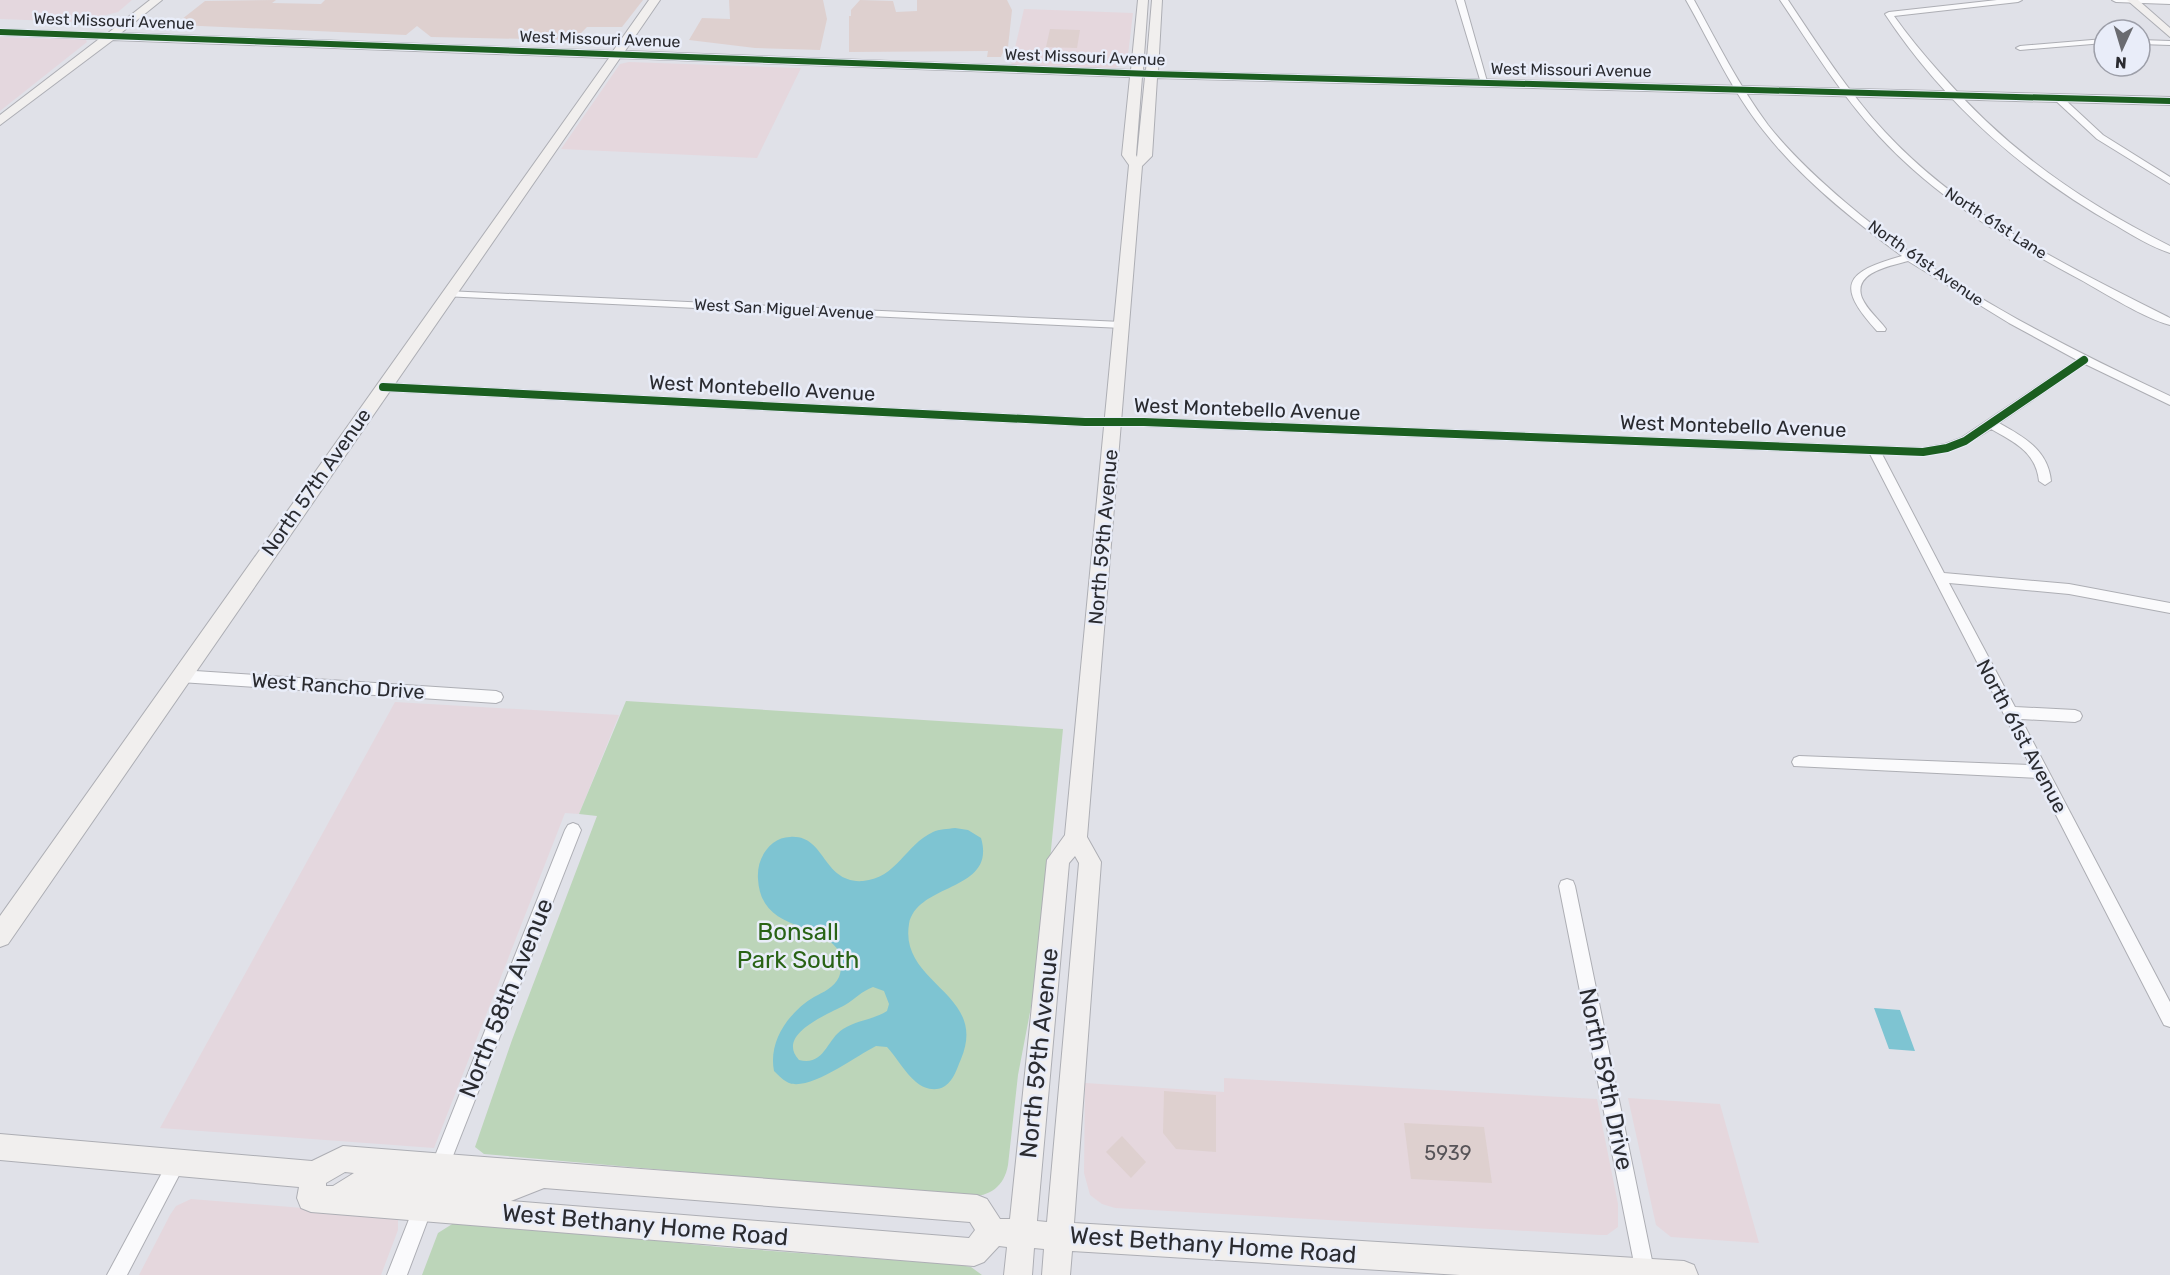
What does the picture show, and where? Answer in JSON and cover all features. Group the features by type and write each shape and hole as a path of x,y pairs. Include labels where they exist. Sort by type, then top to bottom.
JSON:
{"street":[{"path":"0,121 157,0"},
{"name":"North 57th Avenue","path":"0,936 447,294 655,0"},
{"name":"North 59th Avenue","path":"1018,1275 1058,861 1076,838 1136,165 1129,154 1143,0"},
{"name":"North 59th Avenue","path":"1136,165 1145,156 1157,0"},
{"path":"1460,0 1485,83"},
{"name":"North 61st Avenue","path":"1690,0 1742,89 1778,142 1834,197 1911,257 1998,314 2084,360"},
{"name":"North 61st Lane","path":"1784,0 1848,92 1897,150 1979,216 2054,261 2170,322"},
{"path":"2018,0 1888,14 1953,95 1983,128 2037,172 2085,205 2170,250"},
{"path":"2116,0 2170,2"},
{"path":"2132,0 2170,34"},
{"name":"West Missouri Avenue","path":"0,32 1136,74 2170,101"},
{"path":"2020,48 2092,42"},
{"path":"2152,42 2170,42"},
{"path":"2058,98 2100,137 2170,182"},
{"path":"1818,199 1834,197"},
{"path":"1881,329 1867,315 1859,300 1855,287 1858,277 1868,269 1911,257"},
{"name":"West San Miguel Avenue","path":"447,294 1122,325"},
{"path":"2084,360 2170,401"},
{"name":"West Montebello Avenue","path":"383,387 1113,423 1923,452 1947,448 1965,441 2084,360"},
{"path":"1992,423 2037,454 2045,465 2045,482"},
{"name":"North 61st Avenue","path":"1874,452 2170,1019"},
{"path":"1939,577 2059,587 2170,608"},
{"name":"West Rancho Drive","path":"180,676 496,697"},
{"path":"2009,713 2075,716"},
{"path":"1799,762 2041,772"},
{"name":"North 58th Avenue","path":"440,1166 573,830"},
{"name":"North 59th Avenue","path":"1056,1275 1090,862 1076,838"},
{"name":"North 59th Drive","path":"1567,886 1646,1273"},
{"path":"0,1147 314,1174"},
{"name":"West Bethany Home Road","path":"993,1232 977,1209 343,1159 314,1174 311,1198 974,1252 993,1232 1684,1275"},
{"path":"117,1275 177,1162"},
{"path":"339,1200 366,1181 421,1182 431,1177 440,1166"},
{"path":"398,1275 429,1198 445,1189 504,1189 519,1186 541,1175"}],"shaded area":[{"path":"0,0 132,0 118,12 79,22 0,19"},
{"path":"1024,9 1133,13 1127,63 1115,68 1011,65"},
{"path":"0,37 86,40 87,42 0,111"},
{"path":"629,62 801,68 757,158 561,149 620,64"},
{"path":"395,702 619,715 579,814 565,813 434,1148 160,1128"},
{"path":"1224,1078 1597,1099 1618,1204 1618,1227 1607,1235 1600,1235 1115,1208 1102,1204 1090,1195 1084,1173 1085,1083 1224,1092"},
{"path":"1628,1098 1720,1104 1759,1243 1671,1237 1656,1225"},
{"path":"191,1199 388,1215 398,1220 398,1230 381,1275 139,1275 176,1206"}],"green space":[{"name":"Bonsall Park South","path":"626,701 1063,729 1040,960 1018,1075 1008,1165 1003,1179 995,1189 983,1195 969,1197 484,1154 475,1147 512,1040 597,816 579,814"},
{"path":"457,1221 720,1247 960,1265 971,1267 982,1275 422,1275 438,1233"}],"water":[{"path":"955,828 968,830 981,838 983,855 978,868 967,878 926,900 915,910 909,924 910,944 917,961 954,1003 963,1018 966,1037 961,1059 953,1077 941,1088 926,1088 912,1078 887,1047 876,1046 809,1082 798,1084 785,1081 774,1071 774,1049 777,1038 796,1011 837,981 841,971 841,954 832,943 820,935 780,918 769,909 762,897 758,879 759,864 766,850 781,838 802,838 818,850 839,875 850,880 863,881 875,879 893,868 915,845 933,832","holes":["873,987 884,991 889,1004 887,1011 843,1029 820,1056 808,1061 799,1060 793,1051 794,1042 807,1026"]},
{"path":"1874,1008 1900,1010 1915,1051 1889,1049"}],"building":[{"path":"276,0 272,3 321,4 325,0 643,0 622,27 587,27 574,40 431,37 417,26 406,35 178,25 181,23 177,23 205,1"},
{"path":"729,0 823,0 827,19 820,50 755,48 689,40 702,18 730,19"},
{"path":"860,0 893,1 896,12 917,11 917,0 1007,0 1012,10 1008,47 1005,47 1001,57 987,57 988,51 849,52 849,16"},
{"path":"1050,29 1080,30 1077,48 1046,47"},
{"path":"1164,1091 1216,1095 1216,1152 1176,1149 1163,1133"},
{"path":"1404,1123 1484,1127 1492,1183 1411,1179"},
{"path":"1122,1136 1146,1162 1131,1178 1106,1152"}],"cycle path":[{"path":"0,32 1152,74 2170,101"},
{"path":"383,387 1085,422 1144,422 1923,452 1947,448 1965,441 2084,360"}]}
